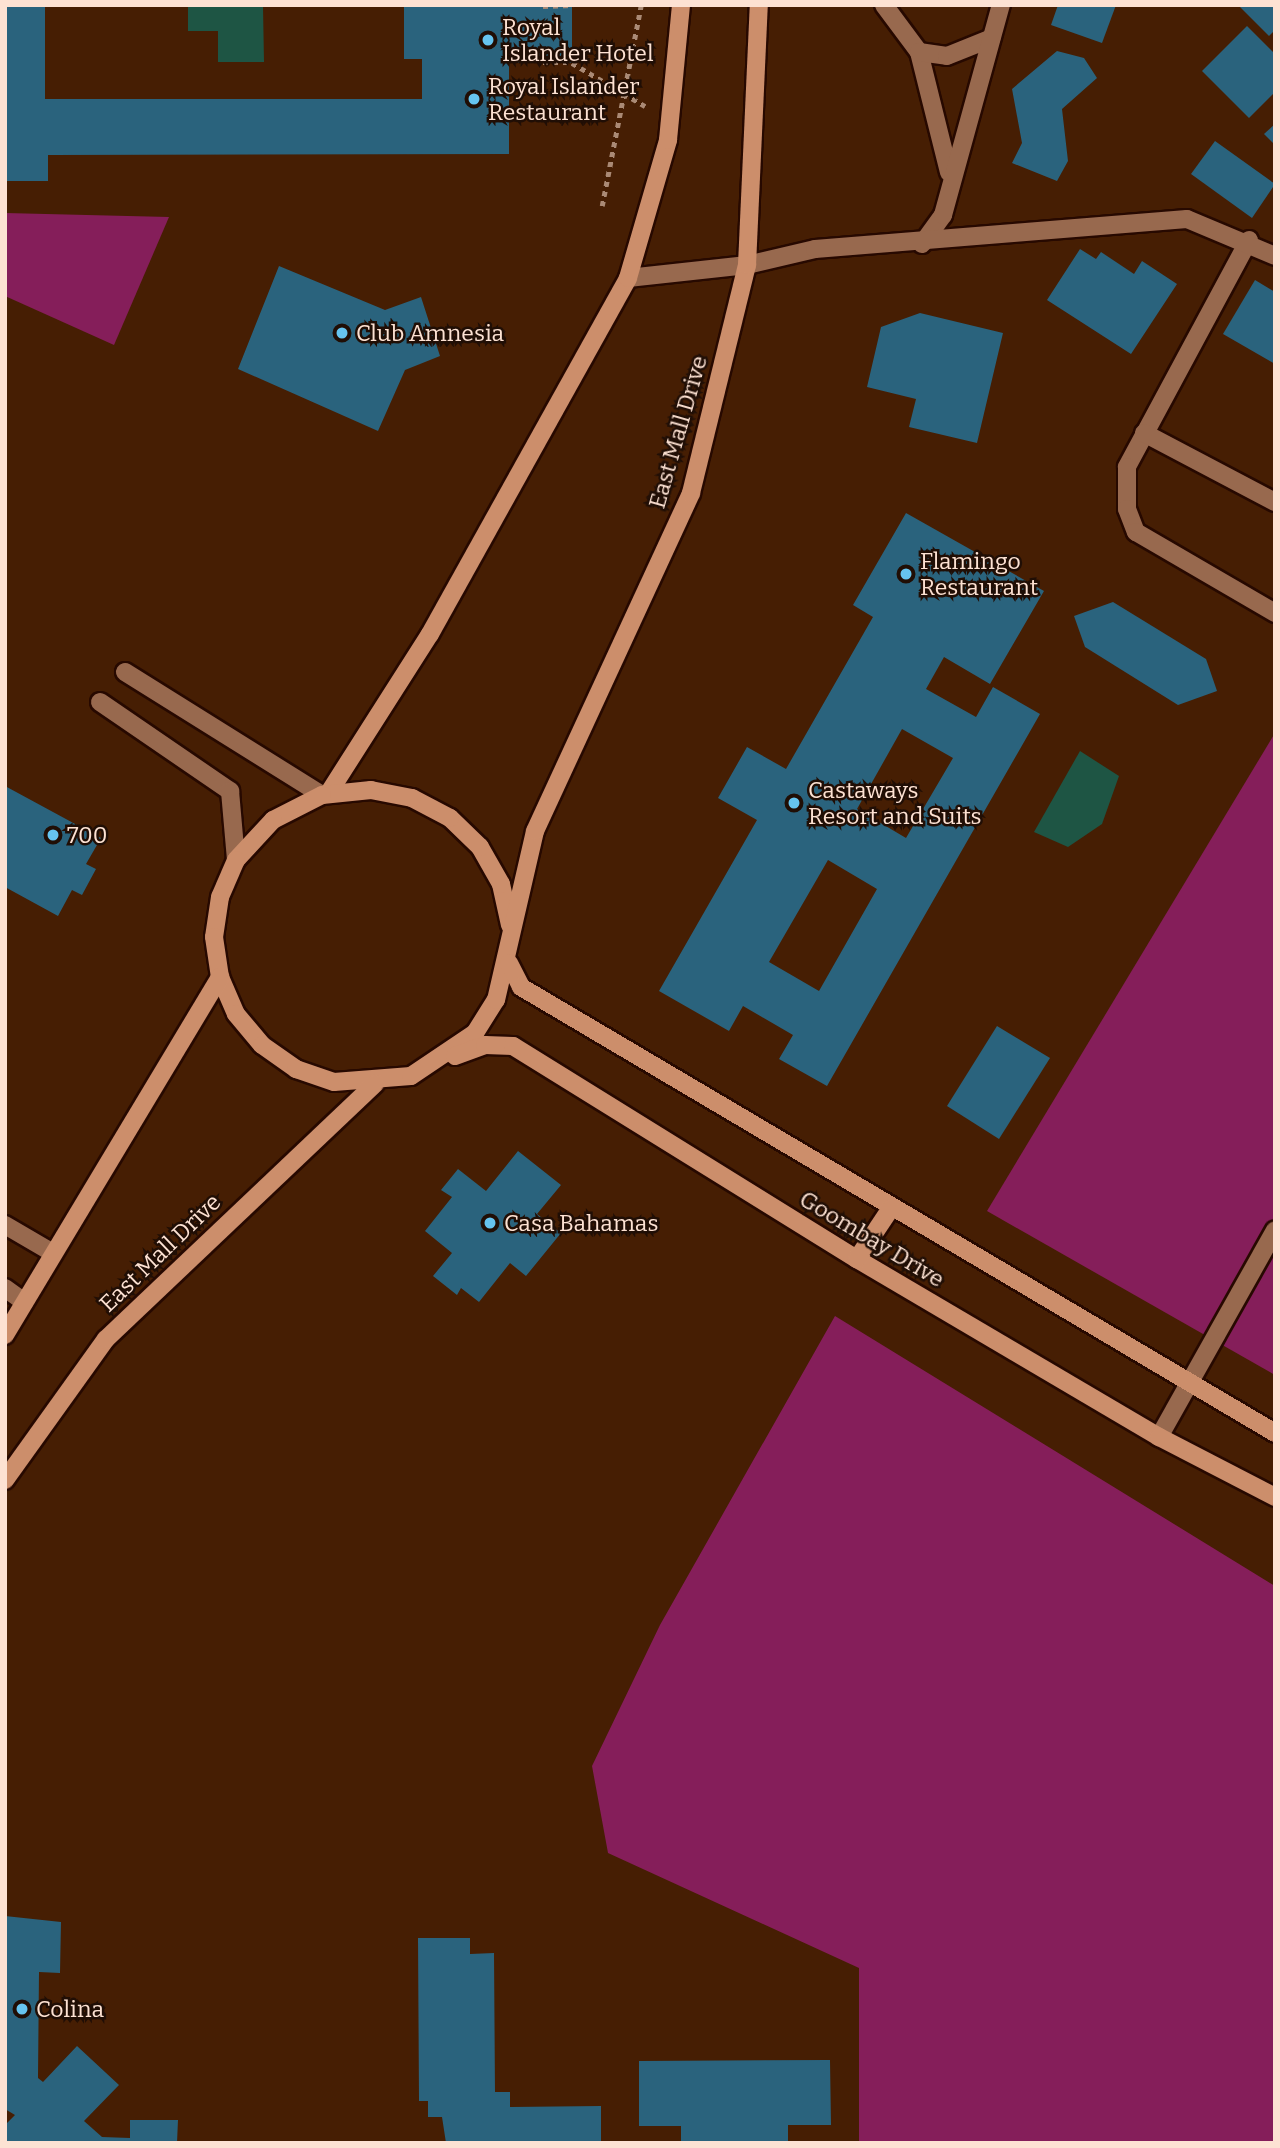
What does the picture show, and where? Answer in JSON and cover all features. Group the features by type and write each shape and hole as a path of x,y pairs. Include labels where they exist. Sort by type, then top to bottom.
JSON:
{"main road":[{"path":"325,795 430,634 628,278 670,128 681,5"},
{"name":"East Mall Drive","path":"510,925 535,831 691,493 747,265 759,5"},
{"path":"371,790 412,798 450,818 480,848 500,884 510,925 509,963 496,1000 475,1034 445,1059 411,1076 375,1084 334,1082 273,1053 236,1014 220,977 216,924 236,860 273,820 325,795 371,790"},
{"name":"Goombay Drive","path":"509,963 521,987 1190,1389 1275,1433"},
{"path":"5,1335 220,977"},
{"name":"Goombay Drive","path":"445,1059 485,1045 513,1046 857,1259 1159,1437 1275,1497"},
{"name":"East Mall Drive","path":"5,1480 106,1339 375,1084"},
{"path":"857,1259 891,1208"}],"street":[{"path":"884,5 919,52 950,175"},
{"path":"922,244 943,215 950,175 1000,5"},
{"path":"919,52 947,57 992,38"},
{"path":"628,278 747,265 815,249 922,244 1187,219 1249,240 1275,256"},
{"path":"1249,240 1127,467 1127,509 1136,532 1275,613"},
{"path":"1144,433 1275,502"},
{"path":"125,672 325,795"},
{"path":"100,702 230,791 236,860"},
{"path":"5,1225 53,1253"},
{"path":"1159,1437 1190,1389 1275,1230"},
{"path":"5,1288 24,1302"}],"path":[{"path":"543,6 573,5"},
{"path":"602,206 627,90 641,5"},
{"path":"543,63 572,63 627,90 670,128"}],"shaded area":[{"path":"263,6 264,62 218,62 218,31 188,31 188,7"},
{"path":"5,213 169,217 114,345 5,296"},
{"path":"1275,733 1275,1375 987,1211"},
{"path":"1080,751 1119,776 1102,824 1068,847 1034,832"},
{"path":"835,1316 1275,1586 1275,2143 859,2143 859,1968 608,1853 592,1766 660,1625"}],"building":[{"path":"5,5 45,5 45,99 422,99 422,59 404,59 404,7 422,5 572,6 572,63 509,63 509,154 48,155 48,181 5,181"},
{"path":"1058,5 1116,5 1102,43 1051,25"},
{"path":"1238,5 1275,5 1275,30 1269,36"},
{"path":"1247,26 1275,54 1275,92 1249,118 1202,71"},
{"path":"1057,51 1084,58 1097,78 1062,109 1068,161 1057,181 1012,163 1022,143 1012,89"},
{"path":"1275,124 1275,145 1264,134"},
{"path":"1215,141 1275,184 1252,218 1191,174"},
{"path":"1080,249 1096,259 1101,252 1134,274 1142,261 1177,284 1131,354 1047,300"},
{"name":"Club Amnesia","path":"279,266 385,310 421,297 440,356 405,370 378,431 238,369"},
{"path":"1255,280 1275,292 1275,364 1223,334"},
{"path":"920,313 1003,333 977,443 909,427 916,399 867,387 881,327"},
{"name":"Castaways Resort and Suits","path":"906,513 1044,591 990,684 944,657 926,689 976,717 993,687 1040,714 827,1086 779,1059 793,1035 743,1006 729,1031 659,991 757,820 718,798 747,747 786,769 873,617 853,605","holes":["902,729 953,758 906,838 857,809","828,860 877,889 819,991 769,962"]},
{"path":"1113,602 1206,659 1217,691 1178,705 1085,647 1074,616"},
{"path":"5,786 101,838 86,864 96,869 82,895 72,890 58,916 5,887"},
{"path":"997,1026 1050,1058 999,1139 947,1106"},
{"name":"Casa Bahamas","path":"518,1151 561,1185 537,1214 561,1233 526,1276 510,1263 479,1302 461,1288 457,1295 433,1276 452,1253 425,1231 452,1197 441,1190 458,1169 486,1191"},
{"name":"Colina","path":"5,1916 61,1922 60,1973 39,1972 38,2078 43,2082 77,2046 119,2085 84,2121 102,2137 130,2138 130,2120 178,2120 177,2143 5,2143 5,2125 15,2115 5,2109"},
{"path":"418,1938 470,1938 470,1954 494,1953 495,2092 510,2092 510,2107 601,2106 601,2143 446,2143 442,2117 428,2117 428,2101 419,2101"},
{"path":"830,2060 831,2125 788,2125 788,2143 681,2143 681,2126 639,2126 639,2061"}],"place":[{"name":"Royal Islander Hotel","path":"488,40"},
{"name":"Royal Islander Restaurant","path":"474,99"},
{"name":"Club Amnesia","path":"342,333"},
{"name":"Flamingo Restaurant","path":"906,574"},
{"name":"Castaways Resort and Suits","path":"794,803"},
{"name":"700","path":"53,835"},
{"name":"Casa Bahamas","path":"490,1223"},
{"name":"Colina","path":"22,2009"}]}
